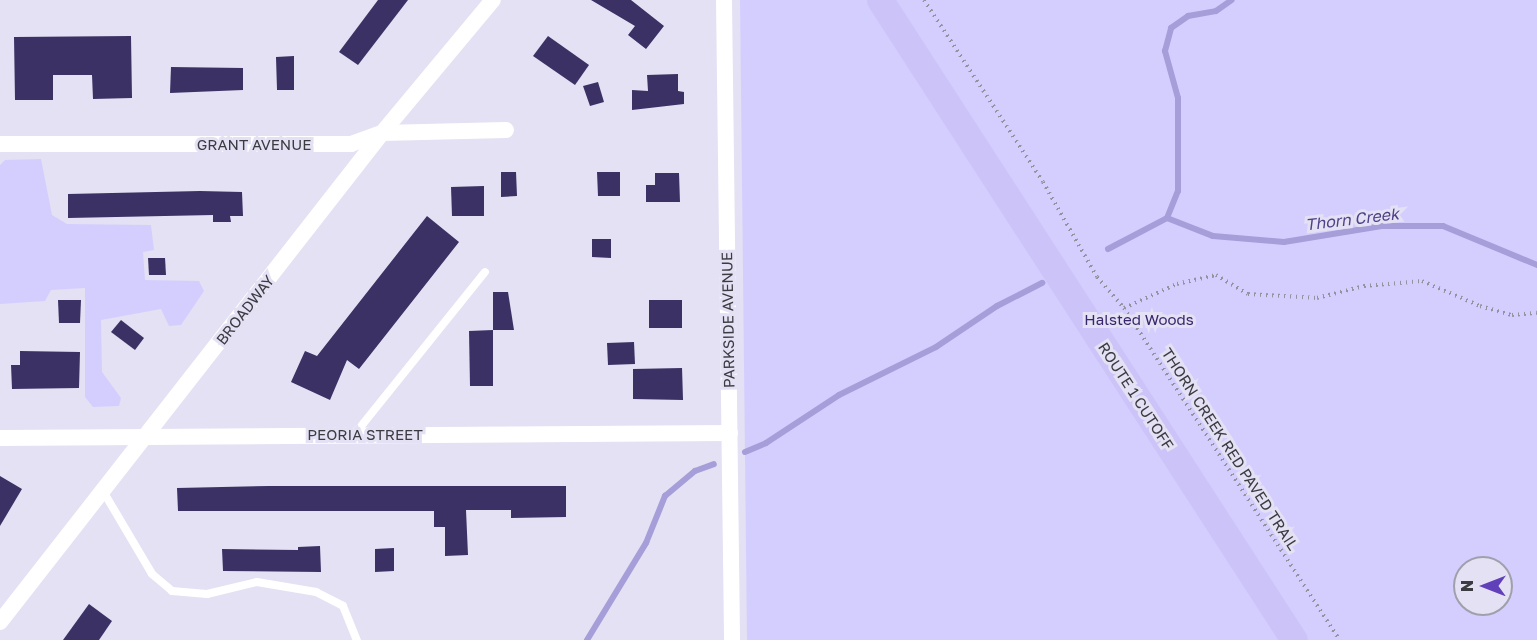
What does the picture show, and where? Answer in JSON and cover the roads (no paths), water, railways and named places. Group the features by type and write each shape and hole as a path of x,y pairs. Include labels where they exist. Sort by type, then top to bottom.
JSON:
{"main road":[{"name":"ROUTE 1 CUTOFF","path":"880,0 1294,640"}],"street":[{"name":"BROADWAY","path":"0,622 147,437 382,133 493,0"},
{"name":"PARKSIDE AVENUE","path":"724,0 732,640"},
{"name":"GRANT AVENUE","path":"0,144 351,144 382,133 506,130"},
{"name":"PEORIA STREET","path":"0,438 730,433"}],"lane":[{"path":"354,435 485,272"},
{"path":"103,491 152,574 172,591 207,594 257,582 316,592 343,606 357,640"}],"waterway":[{"path":"1108,249 1167,218 1178,191 1178,98 1165,51 1171,28 1188,16 1216,11 1232,0"},
{"name":"Thorn Creek","path":"1167,218 1213,236 1284,242 1382,226 1443,226 1537,265"},
{"path":"745,452 766,443 839,395 936,347 997,306 1042,283"},
{"path":"587,640 646,543 665,496 695,471 714,464"}],"park label":[{"name":"Halsted Woods","path":"1139,320"}]}
